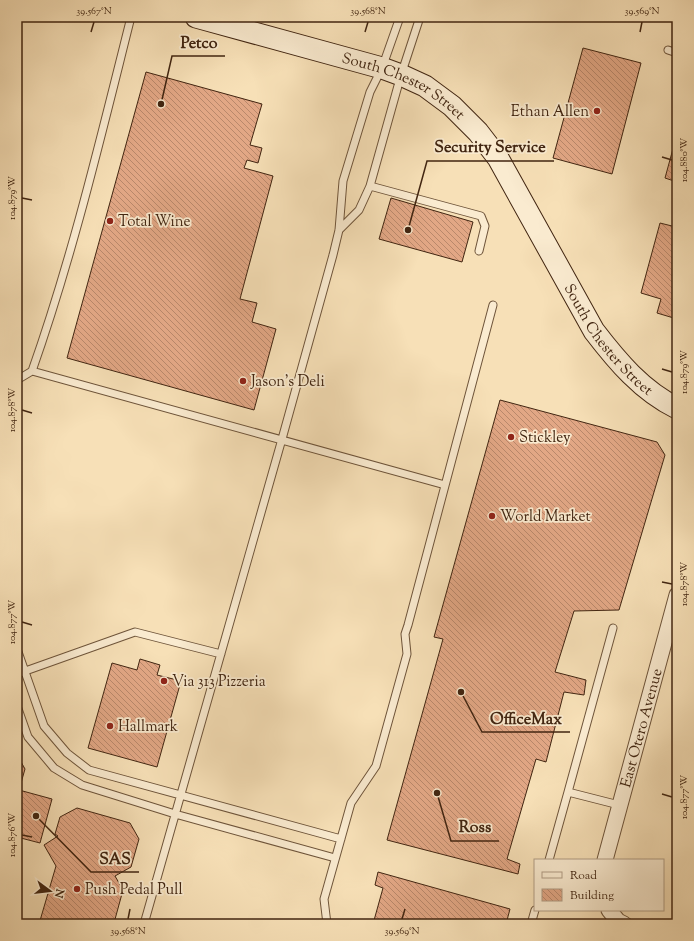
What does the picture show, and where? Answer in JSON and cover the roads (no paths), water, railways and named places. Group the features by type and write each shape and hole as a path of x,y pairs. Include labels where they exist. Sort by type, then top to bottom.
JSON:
{"street":[{"name":"South Chester Street","path":"196,17 382,68 425,86 452,106 487,143 498,158 594,331 613,356 630,374 651,391 677,408"},
{"name":"East Otero Avenue","path":"605,859 619,805 675,612 677,595"},
{"path":"610,911 618,921 624,924"}],"lane":[{"path":"17,380 32,371 61,286 131,17"},
{"path":"144,924 282,439 339,230 343,181 370,92 382,68 400,17"},
{"path":"339,230 359,210 370,186 401,75 420,17"},
{"path":"668,50 677,53"},
{"path":"370,186 481,216 485,226 479,251"},
{"path":"327,924 324,898 351,803 376,766 408,654 405,634 493,305"},
{"path":"32,371 445,485"},
{"path":"549,859 613,628"},
{"path":"17,674 135,632 221,654"},
{"path":"17,649 44,726 67,753 89,770 341,839"},
{"path":"17,706 28,737 54,768 82,785 175,814 335,858"},
{"path":"568,792 619,805"},
{"path":"531,924 535,911"}],"place":[{"name":"Petco","path":"161,104"},
{"name":"Ethan Allen","path":"597,111"},
{"name":"Total Wine","path":"110,221"},
{"name":"Security Service","path":"408,230"},
{"name":"Jason's Deli","path":"243,381"},
{"name":"Stickley","path":"511,437"},
{"name":"World Market","path":"492,516"},
{"name":"Via 313 Pizzeria","path":"164,681"},
{"name":"OfficeMax","path":"461,692"},
{"name":"Hallmark","path":"110,726"},
{"name":"Ross","path":"437,793"},
{"name":"SAS","path":"36,816"},
{"name":"Push Pedal Pull","path":"77,889"}]}
